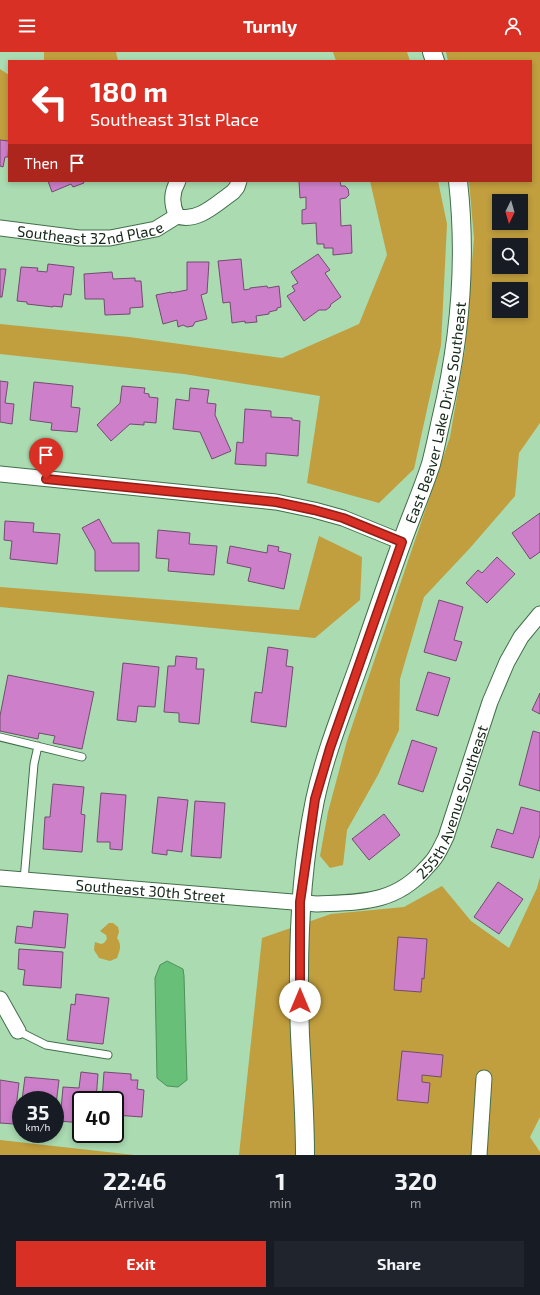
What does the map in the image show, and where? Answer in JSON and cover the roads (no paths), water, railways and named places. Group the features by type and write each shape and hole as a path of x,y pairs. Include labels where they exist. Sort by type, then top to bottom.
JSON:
{"street":[{"name":"Southeast 32nd Place","path":"177,216 174,210 172,196 178,182"},
{"name":"Southeast 32nd Place","path":"0,228 79,238 110,238 138,233 156,229 177,216 189,218 199,216 233,192 239,182"},
{"name":"East Beaver Lake Drive Southeast","path":"305,1155 300,1032 300,902 315,799 330,748 431,463 450,383 461,308 462,255 458,182"},
{"path":"0,474 276,502 343,518 402,542"},
{"name":"255th Avenue Southeast","path":"300,902 317,904 378,899 397,892 417,879 436,857 446,837 490,702 504,668 521,637 540,614"},
{"name":"Southeast 30th Street","path":"0,878 300,902"},
{"path":"0,999 18,1031"},
{"path":"479,1155 484,1078"}],"lane":[{"path":"0,738 82,757"},
{"path":"24,880 34,764 38,746"},
{"path":"18,1031 46,1045 108,1054"}]}
